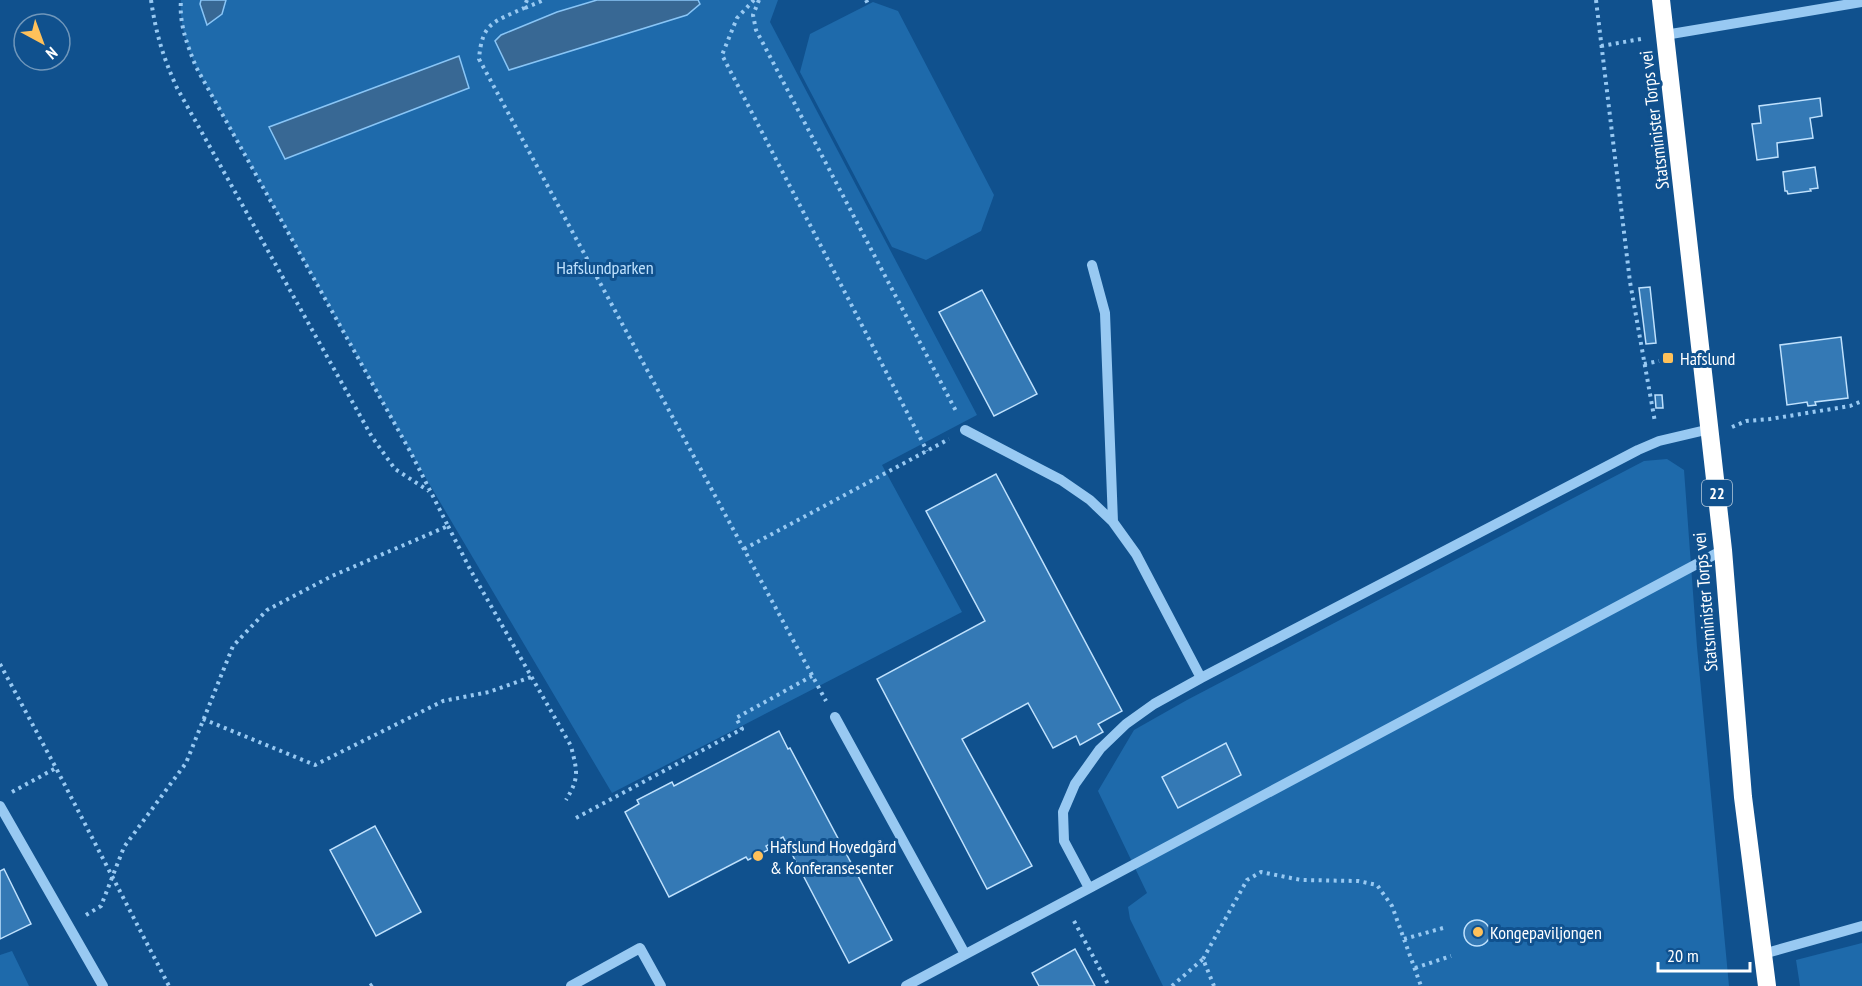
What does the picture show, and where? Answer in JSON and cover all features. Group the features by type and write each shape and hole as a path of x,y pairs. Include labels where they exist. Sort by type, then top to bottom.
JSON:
{"highway":[{"name":"Statsminister Torps vei","path":"1661,0 1719,429 1723,550 1743,797 1767,986"}],"street":[{"path":"1665,36 1858,2"},
{"path":"1092,265 1105,313 1113,522"},
{"path":"1089,888 1064,841 1063,813 1075,784 1100,749 1126,724 1154,704 1201,678 1659,441 1719,429"},
{"path":"965,430 1061,480 1090,500 1113,522 1136,554 1201,678"},
{"path":"906,986 1723,550"},
{"path":"835,717 965,954"},
{"path":"0,806 103,986"},
{"path":"1763,954 1862,926"},
{"path":"571,986 640,948 661,986"}],"path":[{"path":"151,0 163,58 177,88 323,351 372,437 395,469 430,491"},
{"path":"181,0 180,15 185,39 196,66 571,746 576,768 576,784 566,800"},
{"path":"524,8 527,0"},
{"path":"544,0 492,23 481,40 479,58 828,706"},
{"path":"744,549 965,430 756,30 753,15 756,0"},
{"path":"756,0 736,18 722,55 927,451"},
{"path":"1596,0 1630,282 1659,441"},
{"path":"1601,46 1665,36"},
{"path":"1644,364 1659,362"},
{"path":"1719,429 1746,421 1850,406 1862,401"},
{"path":"67,926 101,906 114,878 124,847 186,763 233,646 267,610 332,576 448,526"},
{"path":"0,664 169,986"},
{"path":"576,818 742,729 736,718 812,676"},
{"path":"203,719 315,765 443,701 489,692 531,677"},
{"path":"9,793 56,768"},
{"path":"1172,986 1203,959 1247,880 1261,872 1301,880 1359,880 1377,885 1392,906 1421,986"},
{"path":"1064,902 1109,986"},
{"path":"1404,939 1443,928"},
{"path":"1415,968 1451,956"},
{"path":"1203,959 1214,986"}],"green space":[{"name":"Hafslundparken","path":"181,0 778,0 770,22 977,415 882,465 962,612 612,793 411,453 196,67 182,26"},
{"path":"873,2 898,11 994,195 981,231 926,260 892,247 800,72 810,34"},
{"path":"1667,459 1684,470 1697,647 1729,986 1163,986 1130,919 1128,907 1147,893 1098,791 1134,730 1187,700 1644,461"},
{"path":"1862,943 1862,986 1800,986 1796,960"},
{"path":"12,951 29,986 0,986 0,955"}],"shaded area":[{"path":"201,0 226,0 222,14 207,25 200,4"},
{"path":"597,0 698,0 700,4 687,15 509,70 495,41 501,35 557,12"},
{"path":"459,56 469,88 285,159 269,127"}],"building":[{"path":"1820,98 1822,116 1810,118 1813,138 1777,143 1778,157 1757,160 1752,124 1761,123 1759,106"},
{"path":"1815,167 1818,188 1788,194 1785,191 1783,172"},
{"path":"1650,287 1656,343 1646,344 1639,288"},
{"path":"982,290 1037,394 994,416 939,312"},
{"path":"1841,337 1848,398 1815,402 1816,405 1808,406 1807,402 1787,405 1780,345"},
{"path":"1655,395 1662,395 1663,408 1656,408"},
{"path":"996,474 1122,711 1098,724 1103,732 1080,745 1076,736 1053,748 1028,703 962,739 1032,866 987,889 877,679 985,621 926,511"},
{"path":"779,731 892,940 849,963 783,837 766,846 768,850 748,860 746,857 669,897 625,812 639,804 637,800 672,782 674,786"},
{"path":"1226,743 1241,775 1178,808 1162,777"},
{"path":"375,826 421,912 376,936 330,850"},
{"path":"4,869 31,924 0,939 0,871"},
{"name":"Kongepaviljongen","path":"1477,920 1486,924 1490,933 1486,942 1477,946 1468,942 1464,933 1468,924"},
{"path":"1075,949 1095,986 1039,986 1032,973"}],"place":[{"name":"Hafslund","path":"1668,358"},
{"name":"Hafslund Hovedgård & Konferansesenter","path":"758,856"},
{"name":"Kongepaviljongen","path":"1478,932"}]}
